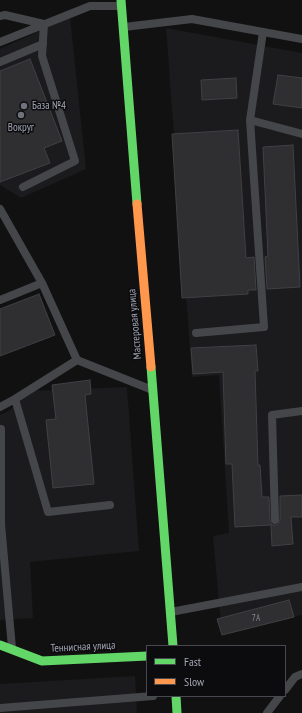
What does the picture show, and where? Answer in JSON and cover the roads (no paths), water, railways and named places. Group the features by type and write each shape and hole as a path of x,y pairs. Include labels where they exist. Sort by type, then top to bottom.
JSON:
{"main road":[{"name":"Мастеровая улица","path":"121,3 173,645"},
{"name":"Теннисная улица","path":"0,645 42,661 146,656"},
{"path":"176,697 177,713"}],"lane":[{"path":"0,42 90,6 121,3"},
{"path":"0,16 5,15 44,24"},
{"path":"123,27 192,19 302,39"},
{"path":"23,187 75,161 42,56 44,24"},
{"path":"196,333 264,328 250,120 263,32"},
{"path":"0,62 43,44"},
{"path":"250,120 302,134"},
{"path":"0,209 42,283 77,360 152,390"},
{"path":"0,300 42,283"},
{"path":"0,407 77,360"},
{"path":"15,399 48,512 110,505"},
{"path":"275,520 272,415 302,411"},
{"path":"2,429 1,524 12,649"},
{"path":"170,612 302,587"},
{"path":"286,689 295,677 302,674"},
{"path":"0,708 146,697"},
{"path":"267,713 279,697"}],"place":[{"name":"База №4","path":"24,106"},
{"name":"Вокруг","path":"21,115"}]}
